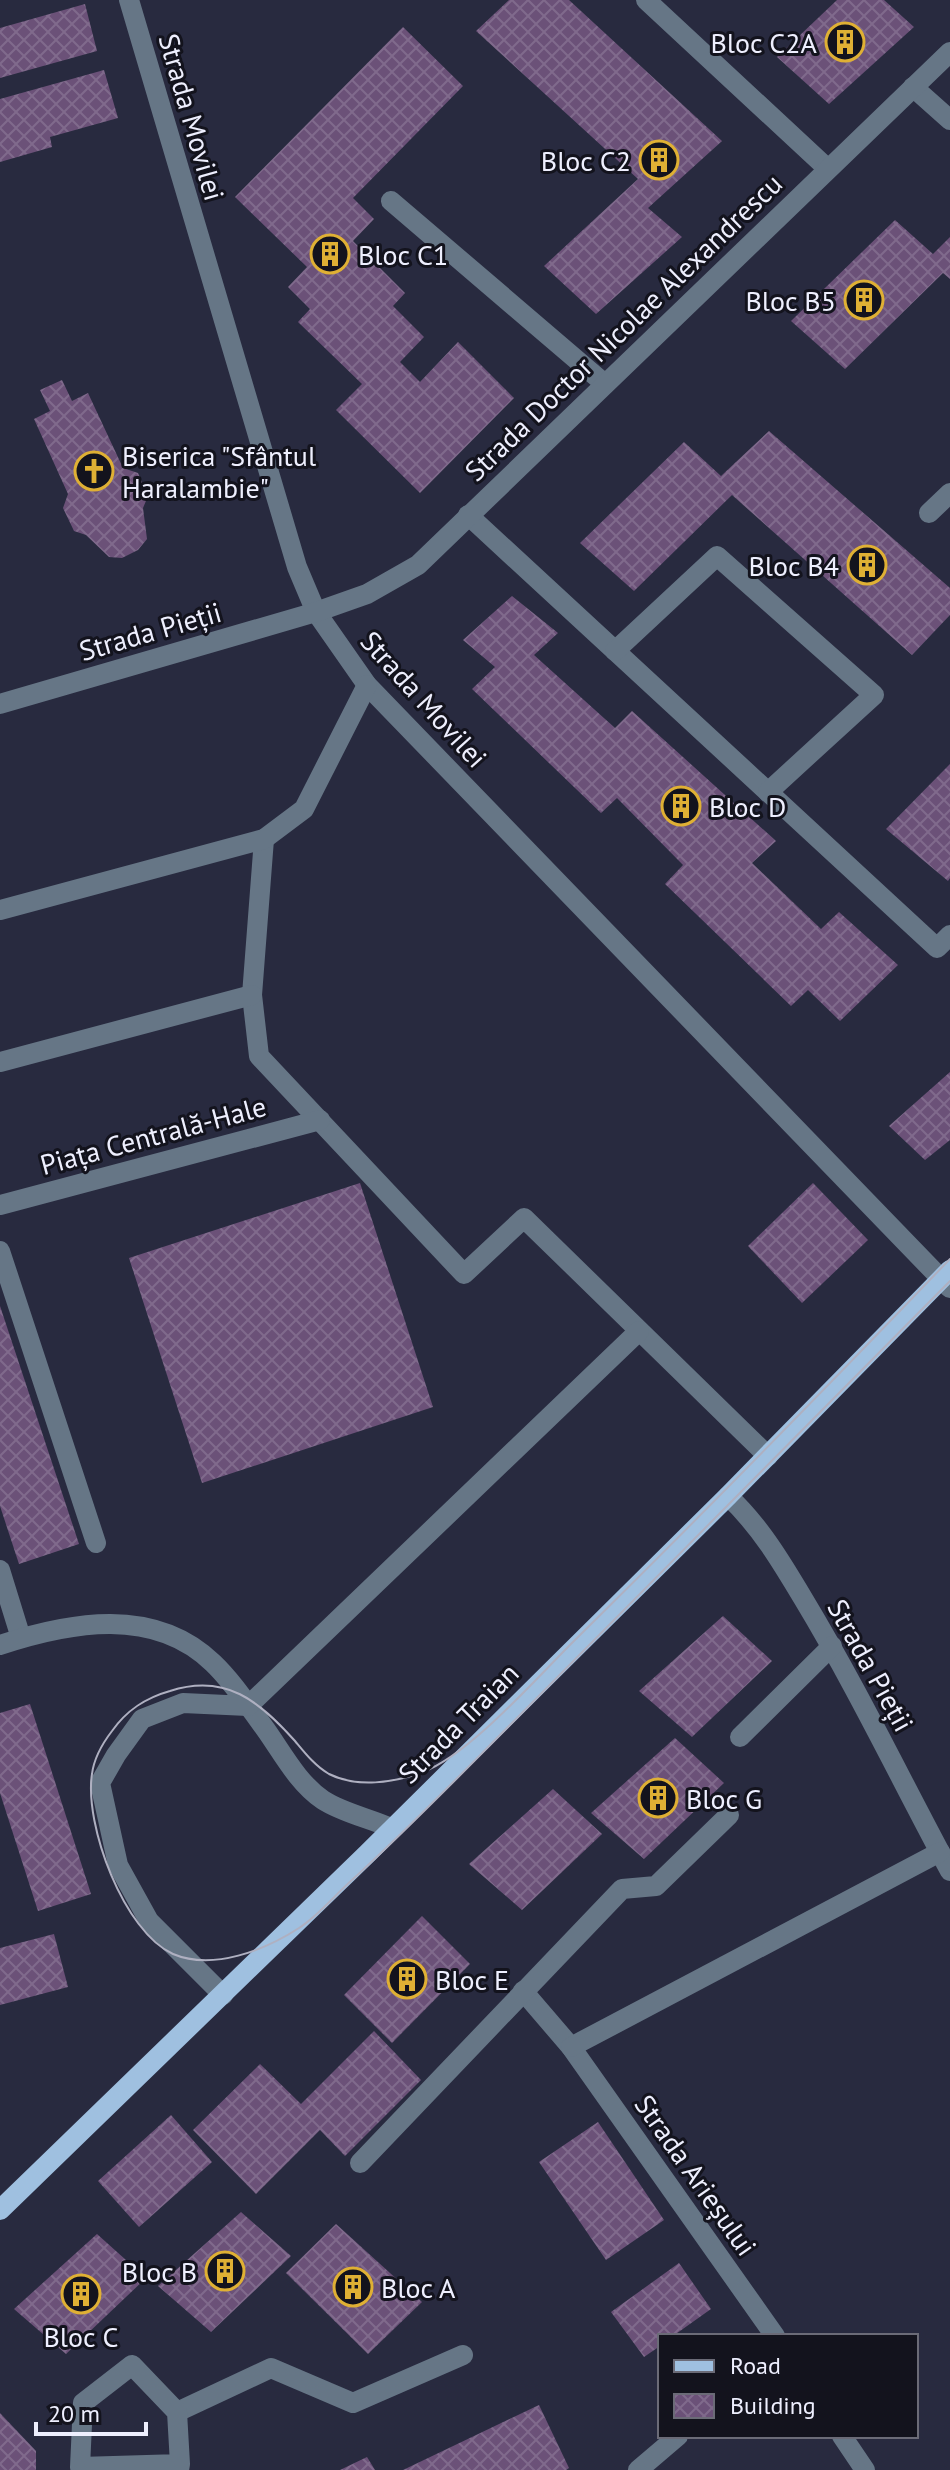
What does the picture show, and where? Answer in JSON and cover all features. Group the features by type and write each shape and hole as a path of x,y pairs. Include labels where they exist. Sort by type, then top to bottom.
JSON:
{"main road":[{"name":"Strada Traian","path":"0,2210 223,1995 947,1279"}],"street":[{"name":"Strada Movilei","path":"129,0 293,552 316,612 367,685 947,1279"},
{"path":"646,0 828,169"},
{"name":"Strada Doctor Nicolae Alexandrescu","path":"316,612 367,594 418,565 950,52"},
{"path":"913,87 950,120"},
{"path":"391,201 605,384"},
{"path":"929,513 950,493"},
{"path":"468,515 937,948 950,935"},
{"path":"615,651 717,556 874,695 768,792"},
{"name":"Strada Pieții","path":"0,704 316,612"},
{"path":"0,910 264,839 304,809 367,685"},
{"path":"264,839 252,995 259,1056 464,1274 524,1218 768,1456"},
{"path":"0,1062 252,995"},
{"name":"Piața Centrală-Hale","path":"0,1205 320,1120"},
{"path":"1,1260 96,1543"},
{"path":"223,1995 149,1921 118,1865 100,1783 116,1755 142,1719 183,1703 248,1706 639,1331"},
{"name":"Strada Pieții","path":"728,1496 770,1545 832,1646 945,1862"},
{"path":"0,1570 21,1638"},
{"path":"0,1645 57,1629 121,1622 167,1635 211,1661 228,1679 301,1780 323,1800 391,1828"},
{"path":"740,1737 832,1646"},
{"path":"360,2163 622,1889 656,1886 729,1815"},
{"path":"571,2047 945,1862"},
{"name":"Strada Arieșului","path":"523,1991 571,2047 774,2334"},
{"path":"177,2412 271,2368 353,2403 463,2355"},
{"path":"132,2365 177,2412 179,2467 80,2467 83,2403 132,2365"},
{"path":"638,2470 676,2438"},
{"path":"843,2438 865,2470"}],"building":[{"name":"Bloc C2","path":"509,0 569,0 722,141 648,208 682,237 596,314 544,266 638,179 476,31"},
{"name":"Bloc C2A","path":"837,0 884,0 914,27 829,104 777,57"},
{"path":"85,4 97,51 0,78 0,28"},
{"name":"Bloc C1","path":"403,27 463,86 353,198 374,219 353,241 405,293 393,306 424,337 400,362 420,382 458,342 514,398 420,493 336,410 362,384 298,322 310,309 288,287 307,267 235,197"},
{"path":"104,70 118,118 50,137 52,147 0,162 0,99"},
{"name":"Bloc B5","path":"895,220 933,254 950,237 950,279 943,273 845,369 791,321"},
{"name":"Biserica \"Sfântul Haralambie\"","path":"62,380 72,401 88,393 123,468 138,473 148,496 143,508 147,539 138,550 122,558 109,557 86,535 74,531 63,508 68,494 34,419 50,411 40,390"},
{"name":"Bloc B4","path":"769,431 950,588 950,615 912,655 732,495 634,591 580,543 684,442 721,476"},
{"name":"Bloc D","path":"512,596 558,633 534,655 615,728 632,711 776,841 752,863 821,929 839,912 898,965 840,1021 808,990 791,1006 665,884 683,865 617,798 601,813 472,689 495,667 463,640"},
{"path":"950,764 950,878 948,881 886,829"},
{"path":"950,1072 950,1140 925,1160 889,1126"},
{"path":"360,1183 433,1407 202,1483 129,1258"},
{"path":"813,1183 868,1240 802,1303 748,1246"},
{"path":"0,1306 79,1544 19,1564 0,1506"},
{"path":"723,1616 772,1661 692,1737 639,1691"},
{"path":"30,1704 91,1894 38,1911 0,1793 0,1713"},
{"name":"Bloc G","path":"675,1738 724,1783 644,1859 591,1813"},
{"path":"553,1789 602,1834 522,1910 469,1864"},
{"name":"Bloc E","path":"422,1916 470,1964 392,2043 344,1995"},
{"path":"54,1934 68,1987 0,2005 0,1948"},
{"path":"374,2031 421,2080 345,2156 320,2130 256,2194 193,2130 260,2064 301,2104"},
{"path":"171,2115 212,2162 139,2227 98,2181"},
{"path":"598,2122 664,2220 606,2260 539,2162"},
{"name":"Bloc B","path":"241,2212 291,2256 211,2332 158,2286"},
{"name":"Bloc A","path":"336,2224 422,2302 368,2354 286,2273"},
{"name":"Bloc C","path":"97,2234 146,2278 66,2354 14,2309"},
{"path":"679,2263 711,2309 676,2334 658,2334 658,2347 644,2357 611,2312"},
{"path":"539,2405 569,2468 566,2470 403,2470"},
{"path":"0,2413 36,2451 36,2470 0,2470"},
{"path":"367,2457 375,2470 340,2470"}],"tram line":[{"path":"950,1259 524,1692 483,1732 442,1763 423,1772 387,1781 363,1782 340,1778 319,1767 282,1727 254,1703 225,1688 190,1686 161,1694 130,1711 99,1751 93,1768 91,1795 94,1821 111,1875 139,1924 155,1942 173,1954 205,1960 238,1956 255,1950 306,1923 435,1800 950,1281"}],"place":[{"name":"Bloc C2A","path":"845,42"},
{"name":"Bloc C2","path":"659,160"},
{"name":"Bloc C1","path":"330,254"},
{"name":"Bloc B5","path":"864,300"},
{"name":"Biserica \"Sfântul Haralambie\"","path":"94,471"},
{"name":"Bloc B4","path":"867,565"},
{"name":"Bloc D","path":"681,806"},
{"name":"Bloc G","path":"658,1798"},
{"name":"Bloc E","path":"407,1979"},
{"name":"Bloc B","path":"225,2271"},
{"name":"Bloc A","path":"353,2287"},
{"name":"Bloc C","path":"81,2294"}]}
